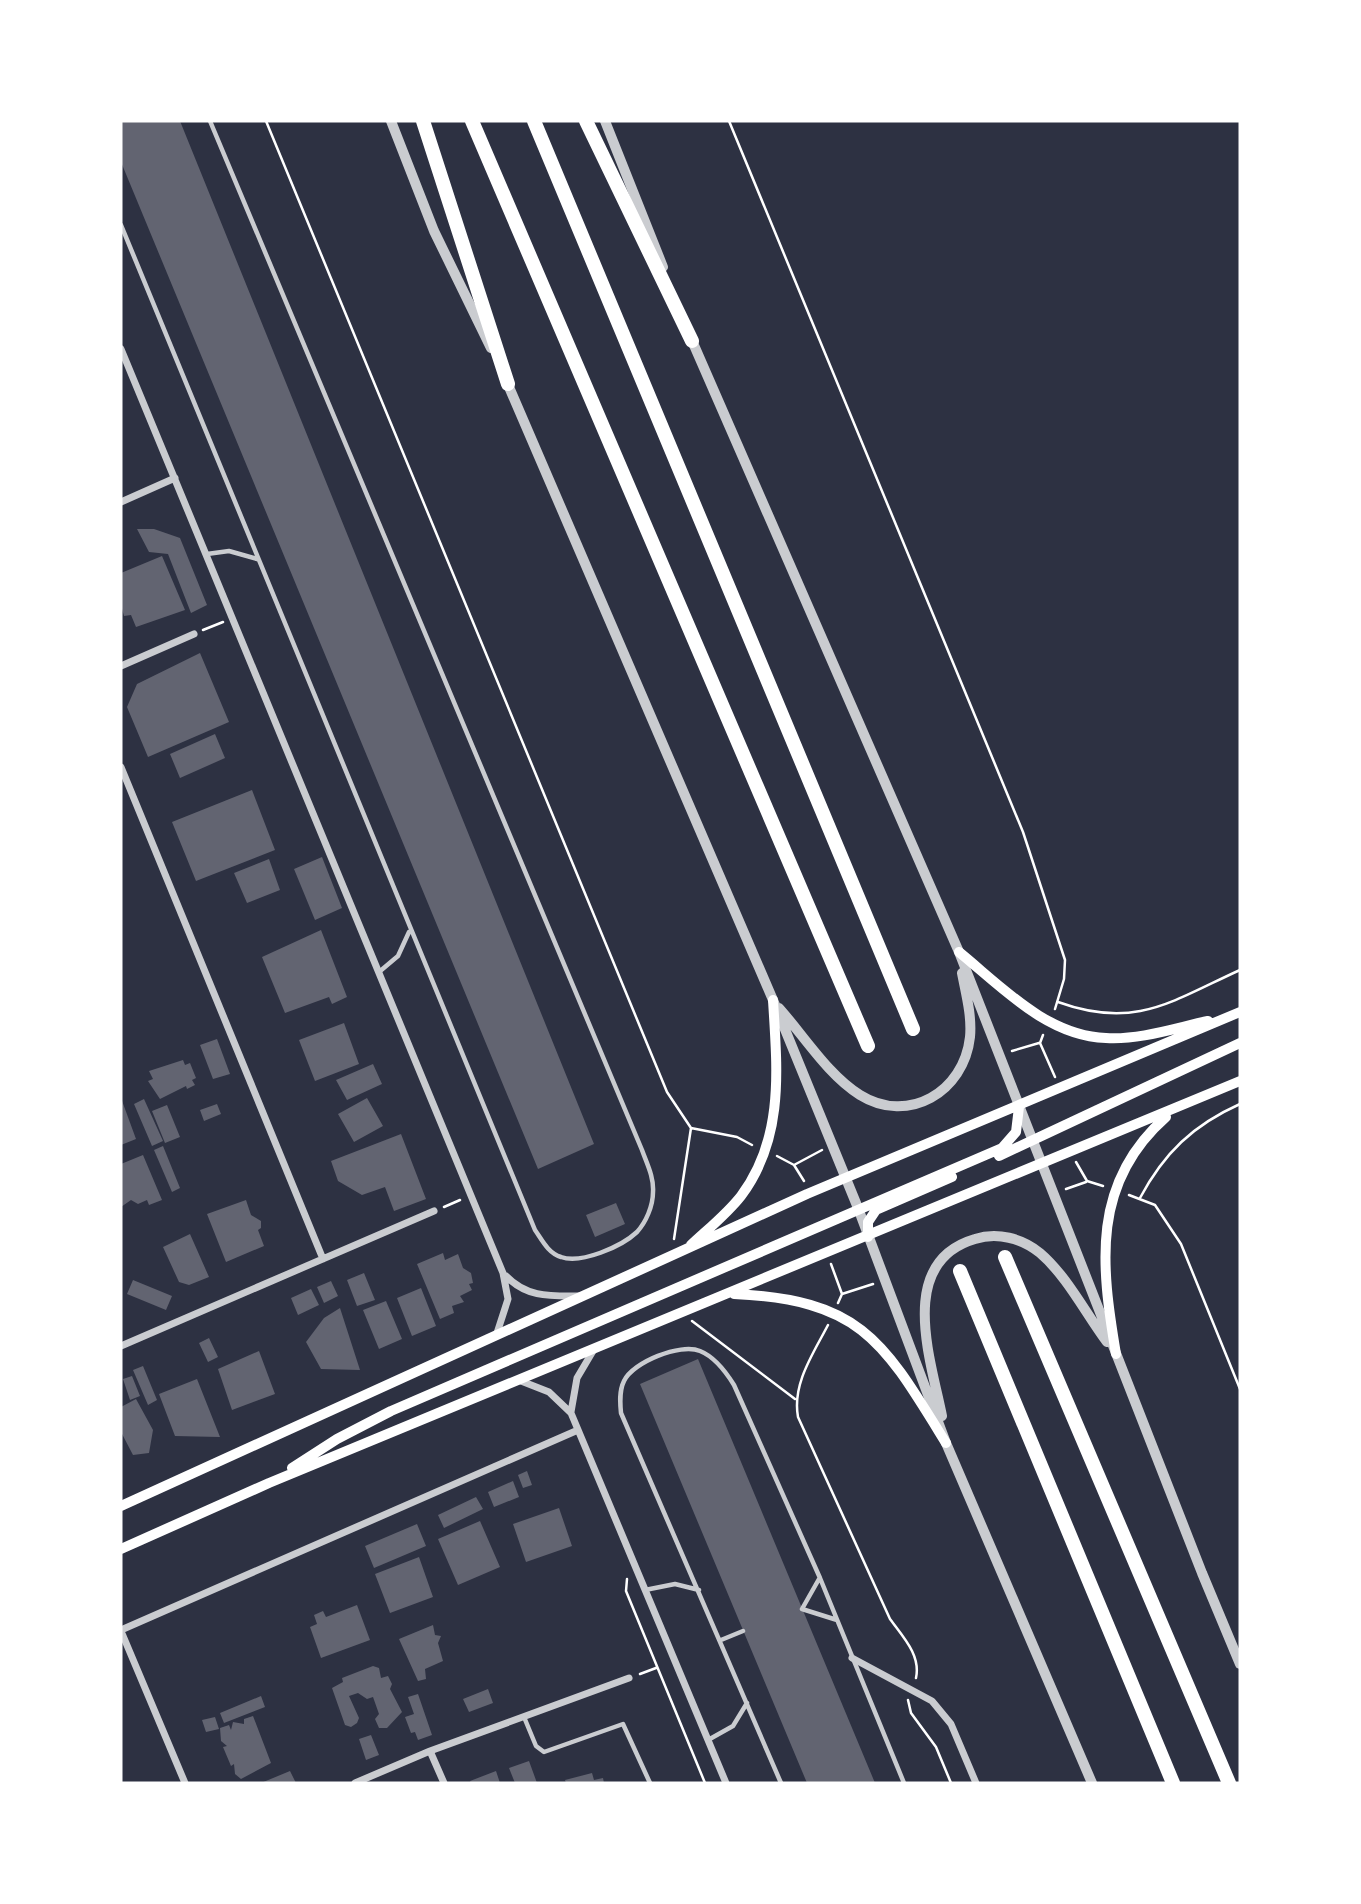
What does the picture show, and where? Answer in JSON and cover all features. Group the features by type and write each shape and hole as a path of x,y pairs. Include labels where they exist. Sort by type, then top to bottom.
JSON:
{"highway":[{"path":"423,121 508,384"},
{"path":"472,121 868,1046"},
{"path":"534,121 913,1028"},
{"path":"586,121 692,341"},
{"path":"1005,1257 1228,1783"},
{"path":"960,1271 1173,1783"}],"main road":[{"path":"958,952 1049,1021 1083,1036 1136,1036 1236,1014"},
{"path":"684,1251 740,1197 766,1150 777,1101 773,1000"},
{"path":"121,1506 807,1194 1236,1014"},
{"path":"868,1237 869,1220 879,1208 1240,1043"},
{"path":"121,1549 269,1482 521,1381 1240,1081"},
{"path":"269,1482 337,1439 391,1411 1002,1148 1016,1132 1019,1107"},
{"path":"1116,1354 1104,1267 1108,1214 1114,1189 1146,1138 1180,1108"},
{"path":"728,1294 794,1299 834,1312 874,1339 891,1358 946,1443"}],"street":[{"path":"391,121 434,230 508,384 773,1000 858,1208 946,1443 1091,1783"},
{"path":"605,121 692,341 958,952 1240,1664"},
{"path":"121,349 503,1273 508,1298 502,1324 496,1336"},
{"path":"121,502 174,478"},
{"path":"121,666 194,634"},
{"path":"122,772 323,1259"},
{"path":"773,1000 857,1093 890,1107 912,1106 942,1092 965,1061 971,1025 958,952"},
{"path":"121,1346 435,1211"},
{"path":"946,1443 925,1326 924,1298 934,1269 951,1250 963,1243 999,1236 1020,1241 1039,1252 1116,1354"},
{"path":"503,1273 527,1292 580,1296"},
{"path":"571,1413 578,1378 593,1351"},
{"path":"521,1381 550,1392 571,1413 726,1783"},
{"path":"184,1783 121,1631 578,1430"},
{"path":"852,1658 911,1687 943,1711 976,1783"},
{"path":"355,1783 430,1751 629,1678"},
{"path":"430,1751 444,1783"}],"lane":[{"path":"121,225 535,1230 546,1248 558,1256 584,1257 626,1240 638,1231 651,1207 652,1179 642,1150 210,121"},
{"path":"207,554 229,551 258,559"},
{"path":"379,972 398,956 410,931"},
{"path":"781,1783 700,1590 621,1413 624,1381 630,1372 680,1348 702,1352 712,1358 734,1385 820,1578 904,1783"},
{"path":"820,1578 802,1609 837,1620"},
{"path":"645,1590 675,1584 700,1590"},
{"path":"721,1640 743,1631"},
{"path":"708,1740 733,1726 747,1702"},
{"path":"524,1716 538,1749 544,1752 623,1724 650,1783"}],"path":[{"path":"266,121 656,1067 667,1092 691,1128 671,1257"},
{"path":"729,121 1023,832 1065,960 1058,1002 1040,1042 1060,1089"},
{"path":"194,634 233,618"},
{"path":"1058,1002 1084,1011 1108,1015 1133,1014 1154,1009 1240,970"},
{"path":"999,1055 1040,1042"},
{"path":"1140,1198 1175,1146 1212,1117 1240,1104"},
{"path":"691,1128 737,1137 794,1165 802,1175 807,1194"},
{"path":"794,1165 832,1145"},
{"path":"1071,1153 1087,1181 1155,1205 1181,1244 1240,1389"},
{"path":"1053,1193 1087,1181"},
{"path":"435,1211 471,1196"},
{"path":"827,1254 842,1294 802,1379 795,1399 798,1417 890,1619 911,1647 919,1665 908,1701 911,1713 936,1747 951,1783"},
{"path":"842,1294 885,1280"},
{"path":"682,1313 795,1399"},
{"path":"637,1571 629,1576 626,1591 705,1783"},
{"path":"629,1678 656,1668"}],"building":[{"path":"121,121 180,121 594,1144 538,1169 121,162"},
{"path":"137,529 154,529 180,538 207,605 191,613 168,554 149,552"},
{"path":"162,556 185,610 136,627 131,615 124,616 121,605 121,573"},
{"path":"200,653 229,722 148,757 127,707 137,684"},
{"path":"215,734 225,758 180,778 170,754"},
{"path":"252,790 275,850 196,881 172,822"},
{"path":"322,857 342,908 315,920 294,869"},
{"path":"269,859 280,890 247,903 234,873"},
{"path":"321,930 347,997 332,1004 329,997 285,1013 262,957"},
{"path":"344,1023 359,1064 315,1081 299,1040"},
{"path":"217,1039 230,1074 213,1079 200,1045"},
{"path":"183,1060 185,1065 190,1063 196,1078 192,1080 195,1085 187,1089 186,1086 160,1099 148,1081 153,1079 149,1071"},
{"path":"373,1064 382,1084 347,1100 336,1080"},
{"path":"121,1098 136,1139 121,1145"},
{"path":"367,1098 383,1126 354,1142 338,1114"},
{"path":"144,1099 163,1141 152,1146 134,1104"},
{"path":"217,1104 221,1114 204,1121 200,1110"},
{"path":"167,1105 180,1137 165,1143 152,1111"},
{"path":"401,1134 426,1199 394,1211 385,1187 362,1195 338,1181 331,1161"},
{"path":"163,1146 180,1188 172,1192 154,1150"},
{"path":"143,1155 162,1200 149,1205 147,1200 138,1204 131,1200 121,1207 121,1164"},
{"path":"246,1200 251,1215 261,1221 261,1228 258,1230 264,1246 226,1262 207,1214"},
{"path":"616,1203 625,1224 595,1237 586,1215"},
{"path":"190,1234 209,1277 189,1285 179,1282 163,1247"},
{"path":"443,1253 445,1260 458,1254 463,1268 471,1273 473,1283 469,1284 472,1290 460,1296 464,1302 452,1306 454,1313 440,1319 417,1264"},
{"path":"364,1273 375,1300 357,1306 347,1280"},
{"path":"133,1280 172,1296 166,1310 127,1294"},
{"path":"331,1281 338,1296 324,1303 317,1287"},
{"path":"421,1288 436,1326 412,1336 397,1298"},
{"path":"311,1289 319,1305 298,1315 291,1298"},
{"path":"386,1301 402,1339 379,1349 363,1310"},
{"path":"340,1308 360,1370 321,1369 306,1342 324,1318"},
{"path":"209,1338 218,1357 208,1362 199,1343"},
{"path":"259,1351 275,1394 232,1410 218,1369"},
{"path":"698,1359 875,1783 807,1783 640,1384"},
{"path":"143,1366 157,1400 148,1405 133,1370"},
{"path":"132,1376 140,1396 130,1400 123,1379"},
{"path":"197,1379 220,1437 175,1436 159,1394"},
{"path":"136,1399 153,1430 149,1453 133,1455 121,1432 121,1407"},
{"path":"527,1471 532,1485 523,1488 518,1475"},
{"path":"513,1481 519,1497 494,1507 488,1492"},
{"path":"476,1497 483,1509 444,1528 438,1515"},
{"path":"559,1508 572,1546 526,1562 513,1524"},
{"path":"480,1521 500,1567 458,1585 438,1539"},
{"path":"417,1524 426,1546 374,1568 365,1546"},
{"path":"419,1557 433,1597 390,1613 375,1574"},
{"path":"357,1605 370,1640 321,1658 310,1627 317,1624 314,1615 323,1611 326,1617"},
{"path":"433,1625 435,1635 441,1636 438,1643 443,1661 425,1669 426,1679 418,1681 399,1639"},
{"path":"373,1666 379,1668 381,1678 388,1676 392,1684 390,1689 402,1712 387,1728 379,1728 375,1719 379,1714 373,1697 367,1699 358,1693 349,1696 359,1718 357,1723 351,1727 345,1725 332,1688 343,1682 342,1678"},
{"path":"488,1689 493,1703 469,1712 463,1699"},
{"path":"418,1694 432,1735 418,1740 415,1732 411,1733 405,1717 414,1714 408,1697"},
{"path":"261,1696 265,1707 224,1723 220,1713"},
{"path":"253,1716 271,1763 241,1779 235,1774 234,1764 231,1766 223,1747 227,1746 221,1741 220,1728 229,1725 231,1730 233,1722 244,1724 244,1719"},
{"path":"215,1717 219,1729 206,1732 202,1720"},
{"path":"371,1735 379,1755 366,1760 359,1739"},
{"path":"529,1761 537,1783 515,1783 509,1768"},
{"path":"290,1771 296,1783 261,1783"},
{"path":"496,1771 500,1783 470,1781"},
{"path":"592,1773 594,1780 603,1778 604,1783 566,1783 565,1780"}]}
